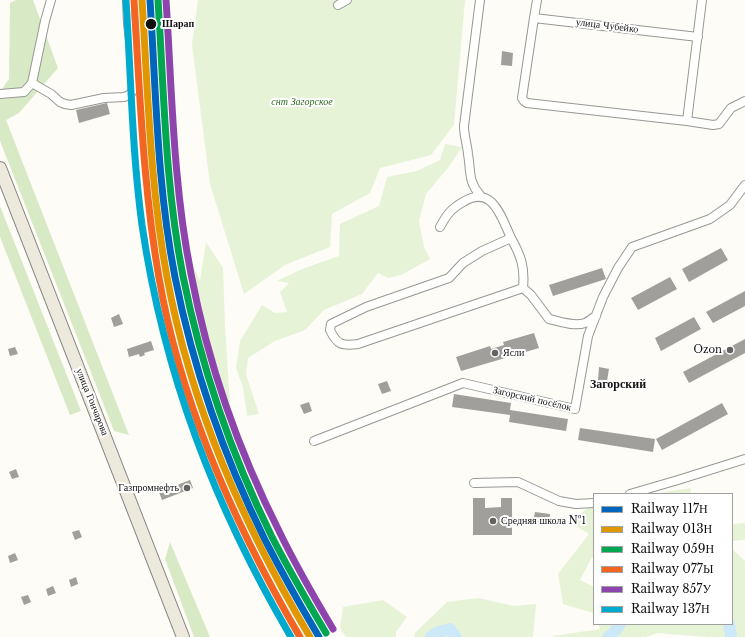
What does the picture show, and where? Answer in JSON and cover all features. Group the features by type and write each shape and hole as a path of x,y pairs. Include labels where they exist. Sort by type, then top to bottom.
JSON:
{"main road":[{"name":"улица Гончарова","path":"0,168 183,637"}],"street":[{"path":"0,94 24,92 32,83 51,0"},
{"path":"32,83 52,94 60,102 65,104 104,98 124,97 129,95 132,92 135,81 128,24 127,0"},
{"path":"338,5 347,0"},
{"path":"480,0 464,126 464,137 468,155 470,179 480,196"},
{"path":"536,0 522,98 527,103 713,125 719,124 731,108 745,101"},
{"path":"687,121 702,0"},
{"name":"улица Чубейко","path":"534,18 698,37"},
{"name":"Загорский посёлок","path":"314,441 463,383 575,409 588,336 603,297 618,268 632,248 710,219 730,205 745,185"},
{"path":"440,227 448,212 471,197 485,197 492,203 520,254 523,269 523,288 531,295 549,319 579,324 585,323 596,316"},
{"path":"511,238 482,251 463,263 449,278 366,307 331,324 330,330 335,341 349,345 358,344 523,288"},
{"path":"633,493 745,459"},
{"path":"474,483 518,482 559,501 576,504 593,503"}],"green space":[{"path":"16,0 33,0 58,68 19,113 6,120 129,435 114,431 0,141 0,92 9,79 10,3"},
{"name":"снт Загорское","path":"198,0 465,0 454,125 431,155 380,168 370,193 332,214 330,247 285,265 244,294 210,184 192,45"},
{"path":"445,144 462,147 448,168 426,194 419,221 424,247 430,259 401,275 388,278 378,273 362,294 324,310 305,330 275,341 248,358 246,374 259,414 247,416 243,387 236,368 240,341 262,305 275,313 287,312 280,292 289,283 277,281 302,269 339,256 340,224 379,206 387,177 417,171 440,160"},
{"path":"0,206 81,411 70,415 0,237"},
{"path":"206,242 223,268 231,423 200,339 190,259 200,281"},
{"path":"691,488 690,493 659,493"},
{"path":"590,506 593,508 593,558 580,580 593,586 593,613 563,604 558,574 589,534 570,522"},
{"path":"745,523 745,540 733,541 733,524"},
{"path":"170,542 210,637 194,637 165,559"},
{"path":"733,550 745,561 745,637 708,637 657,633 646,637 553,637 600,629 598,625 733,625"},
{"path":"478,598 514,606 536,604 533,637 414,637 415,633 447,602"},
{"path":"383,600 407,617 396,632 396,637 346,637 340,628 343,607"}],"building":[{"path":"502,51 513,53 512,66 501,65"},
{"path":"107,103 110,114 79,123 76,110"},
{"path":"721,248 728,260 689,282 682,269"},
{"path":"602,268 606,279 553,296 549,285"},
{"path":"670,277 677,289 638,310 631,298"},
{"path":"745,291 745,306 713,323 706,312"},
{"path":"119,314 123,324 114,327 111,318"},
{"path":"694,317 701,329 661,351 655,338"},
{"name":"Ясли","path":"534,333 539,348 461,371 456,357 490,346 491,349 504,345 503,342"},
{"path":"745,339 745,353 689,383 683,372"},
{"path":"151,341 154,350 144,353 145,355 140,357 139,354 129,357 127,349"},
{"path":"15,347 18,354 10,356 8,349"},
{"path":"599,367 609,369 607,381 598,380"},
{"path":"387,381 391,391 382,394 378,384"},
{"path":"454,394 511,403 510,410 568,419 566,431 509,422 510,415 452,407"},
{"path":"309,402 312,411 304,414 300,405"},
{"path":"722,403 728,414 662,450 656,439"},
{"path":"580,428 655,439 653,452 578,440"},
{"path":"16,469 19,477 12,479 9,472"},
{"path":"190,480 193,488 162,500 159,492"},
{"name":"Средняя школа №1","path":"473,498 485,498 485,508 501,507 501,498 512,498 512,535 473,535"},
{"path":"535,512 550,514 549,524 533,522"},
{"path":"79,530 82,537 75,540 72,532"},
{"path":"15,553 18,560 10,563 8,556"},
{"path":"76,577 78,584 71,587 69,580"},
{"path":"53,586 56,593 48,596 46,589"},
{"path":"28,595 31,602 24,605 21,597"}],"waterway":[{"path":"608,637 611,636 619,625"},
{"path":"729,625 731,637"},
{"path":"431,637 436,633 450,629 456,637"}],"rail line":[{"name":"013Н","path":"142,0 153,174 161,243 177,325 190,372 222,463 263,551 310,637"},
{"name":"117Н","path":"150,0 158,139 164,208 175,277 191,345 211,412 250,509 278,565 319,637"},
{"name":"059Н","path":"158,0 166,138 172,207 190,310 208,376 243,474 272,537 326,633"},
{"name":"857У","path":"166,0 174,137 180,206 191,274 206,341 226,407 251,471 292,557 333,629"},
{"name":"137Н","path":"126,1 134,141 142,225 164,334 179,387 196,438 216,489 239,539 291,637"},
{"name":"077Ы","path":"134,1 149,209 159,278 181,372 213,464 254,552 300,637"}],"place":[{"name":"Шарап","path":"151,24"},
{"name":"Ozon","path":"730,350"},
{"name":"Ясли","path":"495,353"},
{"name":"Газпромнефть","path":"187,488"},
{"name":"Средняя школа №1","path":"493,521"}],"district":[{"name":"Загорский","path":"618,385"}]}
